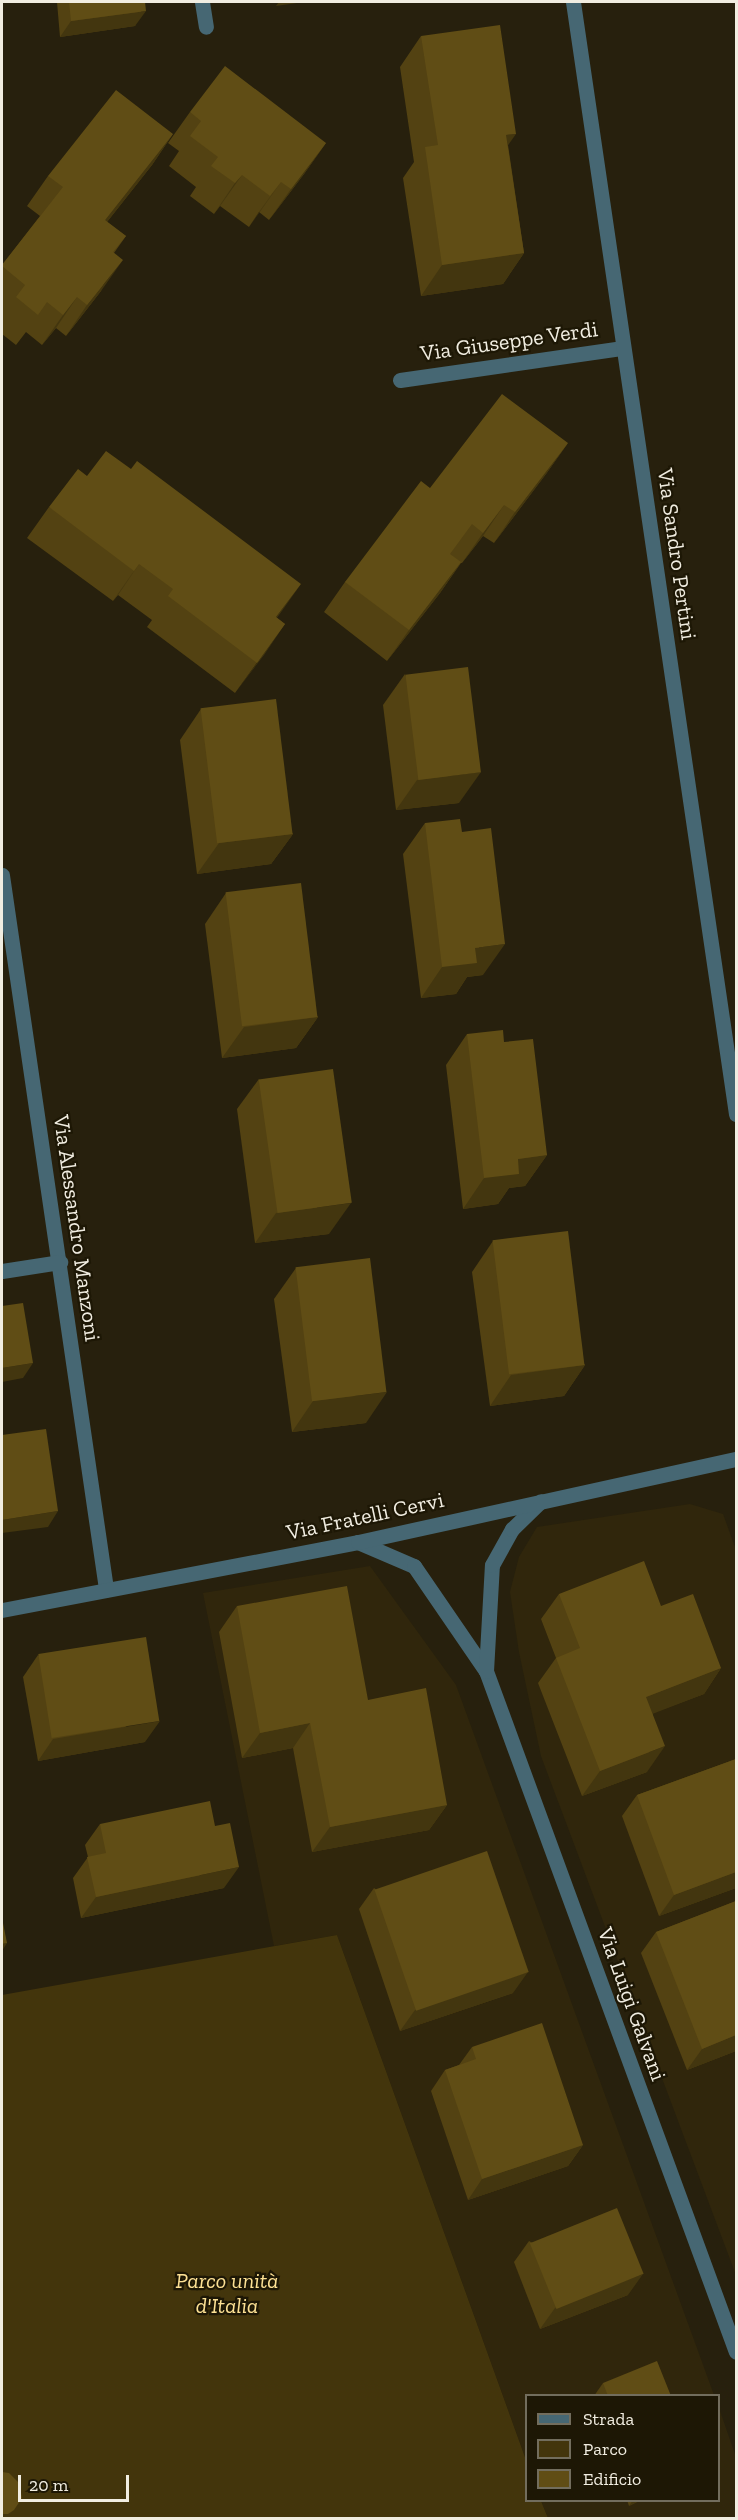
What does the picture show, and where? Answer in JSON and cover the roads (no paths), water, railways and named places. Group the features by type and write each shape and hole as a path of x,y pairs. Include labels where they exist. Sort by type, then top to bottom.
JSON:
{"street":[{"path":"202,2 206,27"},
{"name":"Via Sandro Pertini","path":"573,2 736,1114"},
{"name":"Via Giuseppe Verdi","path":"400,380 623,348"},
{"name":"Via Alessandro Manzoni","path":"2,875 106,1589"},
{"path":"2,1271 60,1262"},
{"name":"Via Fratelli Cervi","path":"2,1610 358,1542 736,1459"},
{"name":"Via Luigi Galvani","path":"486,1671 492,1565 512,1529 541,1502"},
{"name":"Via Luigi Galvani","path":"358,1542 414,1566 486,1671 736,2352"}],"park label":[{"name":"Parco unità d'Italia","path":"227,2292"}]}
